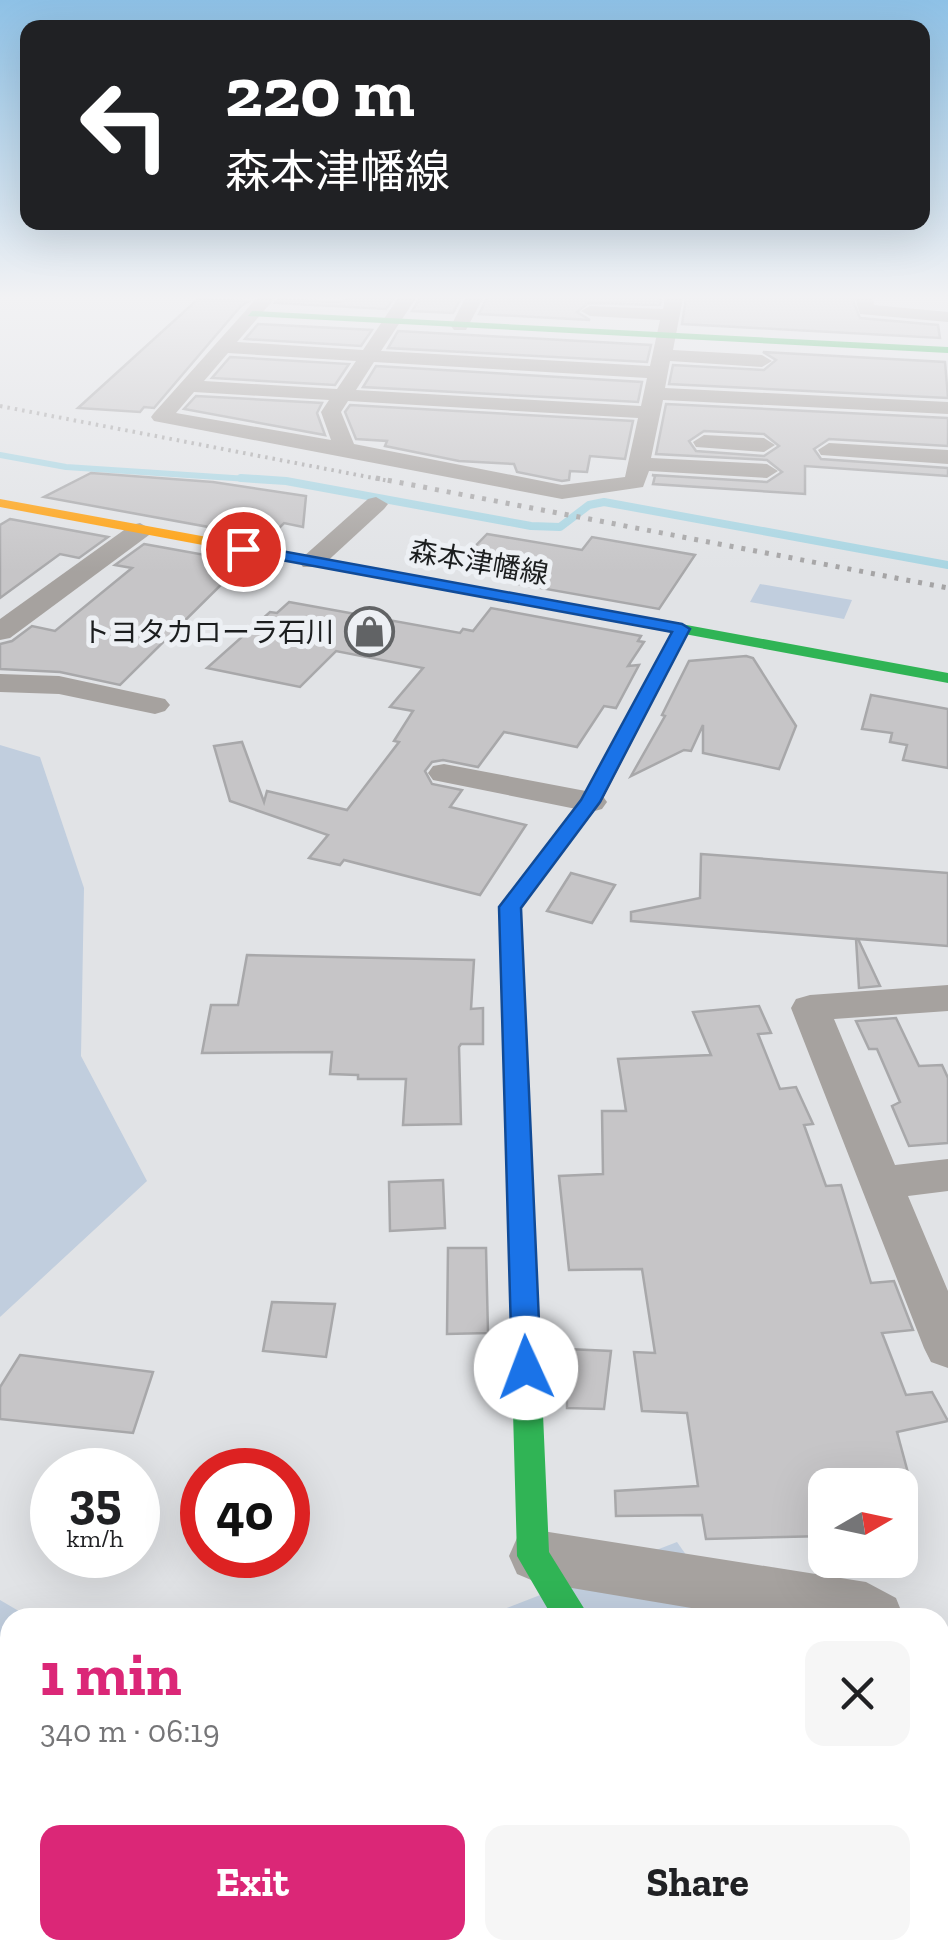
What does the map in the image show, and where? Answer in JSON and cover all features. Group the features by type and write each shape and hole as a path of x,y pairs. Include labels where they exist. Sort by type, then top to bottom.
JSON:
{"street":[{"path":"185,389 160,417 344,448 417,454 562,492 635,482 640,464 666,440 764,444"},
{"path":"247,389 343,395 436,409 518,389"},
{"path":"344,448 331,412 347,389"},
{"path":"664,389 666,440"},
{"path":"737,389 764,402 816,400 948,408"},
{"path":"829,450 948,457"},
{"path":"640,464 767,471"},
{"name":"森本津幡線","path":"0,503 948,678"},
{"path":"312,562 376,504"},
{"path":"0,632 140,530"},
{"path":"567,1608 533,1556 510,907 590,802 682,629"},
{"path":"0,683 59,685 155,706"},
{"path":"444,773 590,802"},
{"path":"948,998 810,1008 948,1348"},
{"path":"882,1183 948,1175"},
{"path":"533,1556 860,1608"}],"shaded area":[{"path":"760,584 852,600 844,619 750,602"},
{"path":"0,745 40,757 84,888 81,1056 147,1181 0,1317"},
{"path":"677,1542 724,1608 507,1608"}],"building":[{"path":"98,389 170,389 154,408 144,407 140,412 78,408"},
{"path":"407,389 641,389 638,402"},
{"path":"777,389 947,389 948,398"},
{"path":"196,396 322,403 317,413 325,435 184,409"},
{"path":"666,404 948,418 948,446 829,439 814,449 821,459 948,468 948,476 805,466 805,494 653,484 652,475 767,482 782,472 767,460 656,454","holes":["704,431 764,434 779,446 764,456 696,451 689,441"]},
{"path":"350,405 633,421 625,459 590,456 587,472 570,471 569,480 562,481 517,472 514,464 459,461 385,446 387,441 356,439 345,412"},
{"path":"91,473 213,482 306,496 303,527 284,523 269,538 44,497"},
{"path":"10,519 108,537 79,558 60,554 0,598 0,525"},
{"path":"487,534 582,550 592,537 695,555 659,609 512,583 519,574 459,563"},
{"path":"144,544 244,562 120,685 60,672 0,669 0,644 12,641 32,626 55,631 132,568 115,565"},
{"path":"289,602 460,633 463,629 473,631 491,608 641,636 638,641 644,642 628,666 639,665 616,708 604,706 577,747 504,732 478,767 443,760 432,762 425,771 432,784 462,790 450,807 526,825 480,895 344,860 340,865 309,858 328,835 230,801 214,746 242,742 264,802 267,791 347,810 399,742 394,741 413,711 390,707 423,668 336,651 300,687 207,668 270,612 277,613"},
{"path":"753,658 796,726 779,769 703,753 703,725 691,751 684,750 631,776 665,716 662,715 689,661"},
{"path":"871,695 948,709 948,768 903,760 907,745 890,742 892,733 862,729"},
{"path":"701,854 948,873 948,946 858,939 880,986 859,988 856,939 631,921 631,912 700,898"},
{"path":"571,873 615,885 592,923 547,911"},
{"path":"247,955 474,960 471,1009 483,1008 483,1044 459,1047 461,1124 403,1125 406,1079 358,1079 358,1075 330,1074 332,1052 202,1053 211,1005 238,1005"},
{"path":"759,1006 771,1033 758,1034 780,1089 796,1087 813,1124 804,1125 826,1186 841,1185 871,1283 894,1281 913,1330 882,1333 906,1395 932,1392 948,1421 897,1432 907,1468 808,1468 808,1536 706,1539 702,1515 616,1516 615,1491 698,1486 687,1413 642,1411 634,1352 655,1353 642,1269 569,1270 559,1176 603,1174 602,1111 626,1111 618,1059 711,1055 693,1012"},
{"path":"896,1018 919,1066 942,1065 948,1078 948,1143 909,1146 892,1106 900,1102 877,1049 869,1049 856,1021"},
{"path":"443,1180 445,1228 390,1231 389,1182"},
{"path":"448,1248 486,1248 488,1333 447,1334"},
{"path":"272,1302 335,1304 326,1357 263,1351"},
{"path":"567,1349 611,1351 604,1409 567,1408"},
{"path":"20,1355 153,1372 133,1433 0,1419 0,1387"}],"waterway":[{"path":"0,455 66,467 280,481"},
{"path":"241,478 286,481 531,526 560,527 589,505 604,502 948,565"}],"railway":[{"path":"0,406 389,481"},
{"path":"376,478 948,588"}],"traffic: fast":[{"path":"545,604 948,678"},
{"path":"518,897 510,907 533,1556 567,1608"}],"traffic: slow":[{"path":"0,503 545,604"}],"traffic: jam":[{"path":"518,897 591,802 682,629"}],"place":[{"name":"トヨタカローラ石川","path":"369,632"}],"route":[{"path":"243,549 682,629 590,802 510,907 526,1368"}]}
